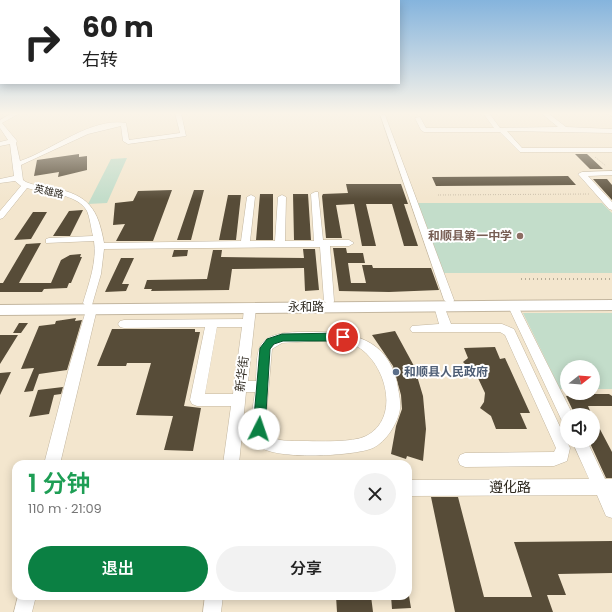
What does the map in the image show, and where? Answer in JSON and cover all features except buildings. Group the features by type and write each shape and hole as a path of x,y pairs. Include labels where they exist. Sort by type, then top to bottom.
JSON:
{"main road":[{"name":"永和路","path":"0,304 250,308 612,299"},
{"name":"永和路","path":"0,310 90,306 329,301 513,306 612,305"}],"street":[{"path":"0,144 11,142"},
{"name":"英雄路","path":"14,142 19,181 26,185 63,193 86,206 91,211 100,242 100,262 53,460"},
{"path":"16,164 26,161 65,142"},
{"path":"391,142 444,303 446,328"},
{"path":"512,142 520,150 612,150"},
{"path":"609,170 582,174 612,207"},
{"path":"0,181 18,178"},
{"path":"0,216 26,185"},
{"path":"315,194 329,301"},
{"path":"245,244 251,197"},
{"path":"280,244 282,197"},
{"path":"49,241 245,244 349,243"},
{"path":"513,306 563,408"},
{"name":"新华街","path":"231,460 250,308"},
{"path":"212,323 197,400 239,393 262,386"},
{"path":"124,324 248,323"},
{"path":"416,329 502,328 510,332 563,448 562,456 554,459 465,460"},
{"path":"282,338 350,338 362,343 384,365 388,374 393,409 387,423 376,438 363,445 291,448 270,446 263,440 259,429 262,386 265,348 270,341 282,338"},
{"path":"583,448 606,487 612,510"},
{"name":"遵化路","path":"412,488 606,487"},
{"path":"23,612 26,600"},
{"path":"212,612 214,600"}],"path":[{"path":"591,153 609,170"},
{"path":"438,195 599,194"},
{"path":"521,279 612,279"}],"green space":[{"path":"127,158 107,203 88,204 111,159"},
{"path":"418,203 602,203 612,213 612,273 444,273"},
{"path":"523,313 612,313 612,389 600,389 600,360 560,360 560,389"}],"place":[{"name":"和顺县第一中学","path":"520,236"},
{"name":"和顺县人民政府","path":"396,372"}],"route":[{"path":"259,429 265,348 270,341 282,338 343,337"}]}
